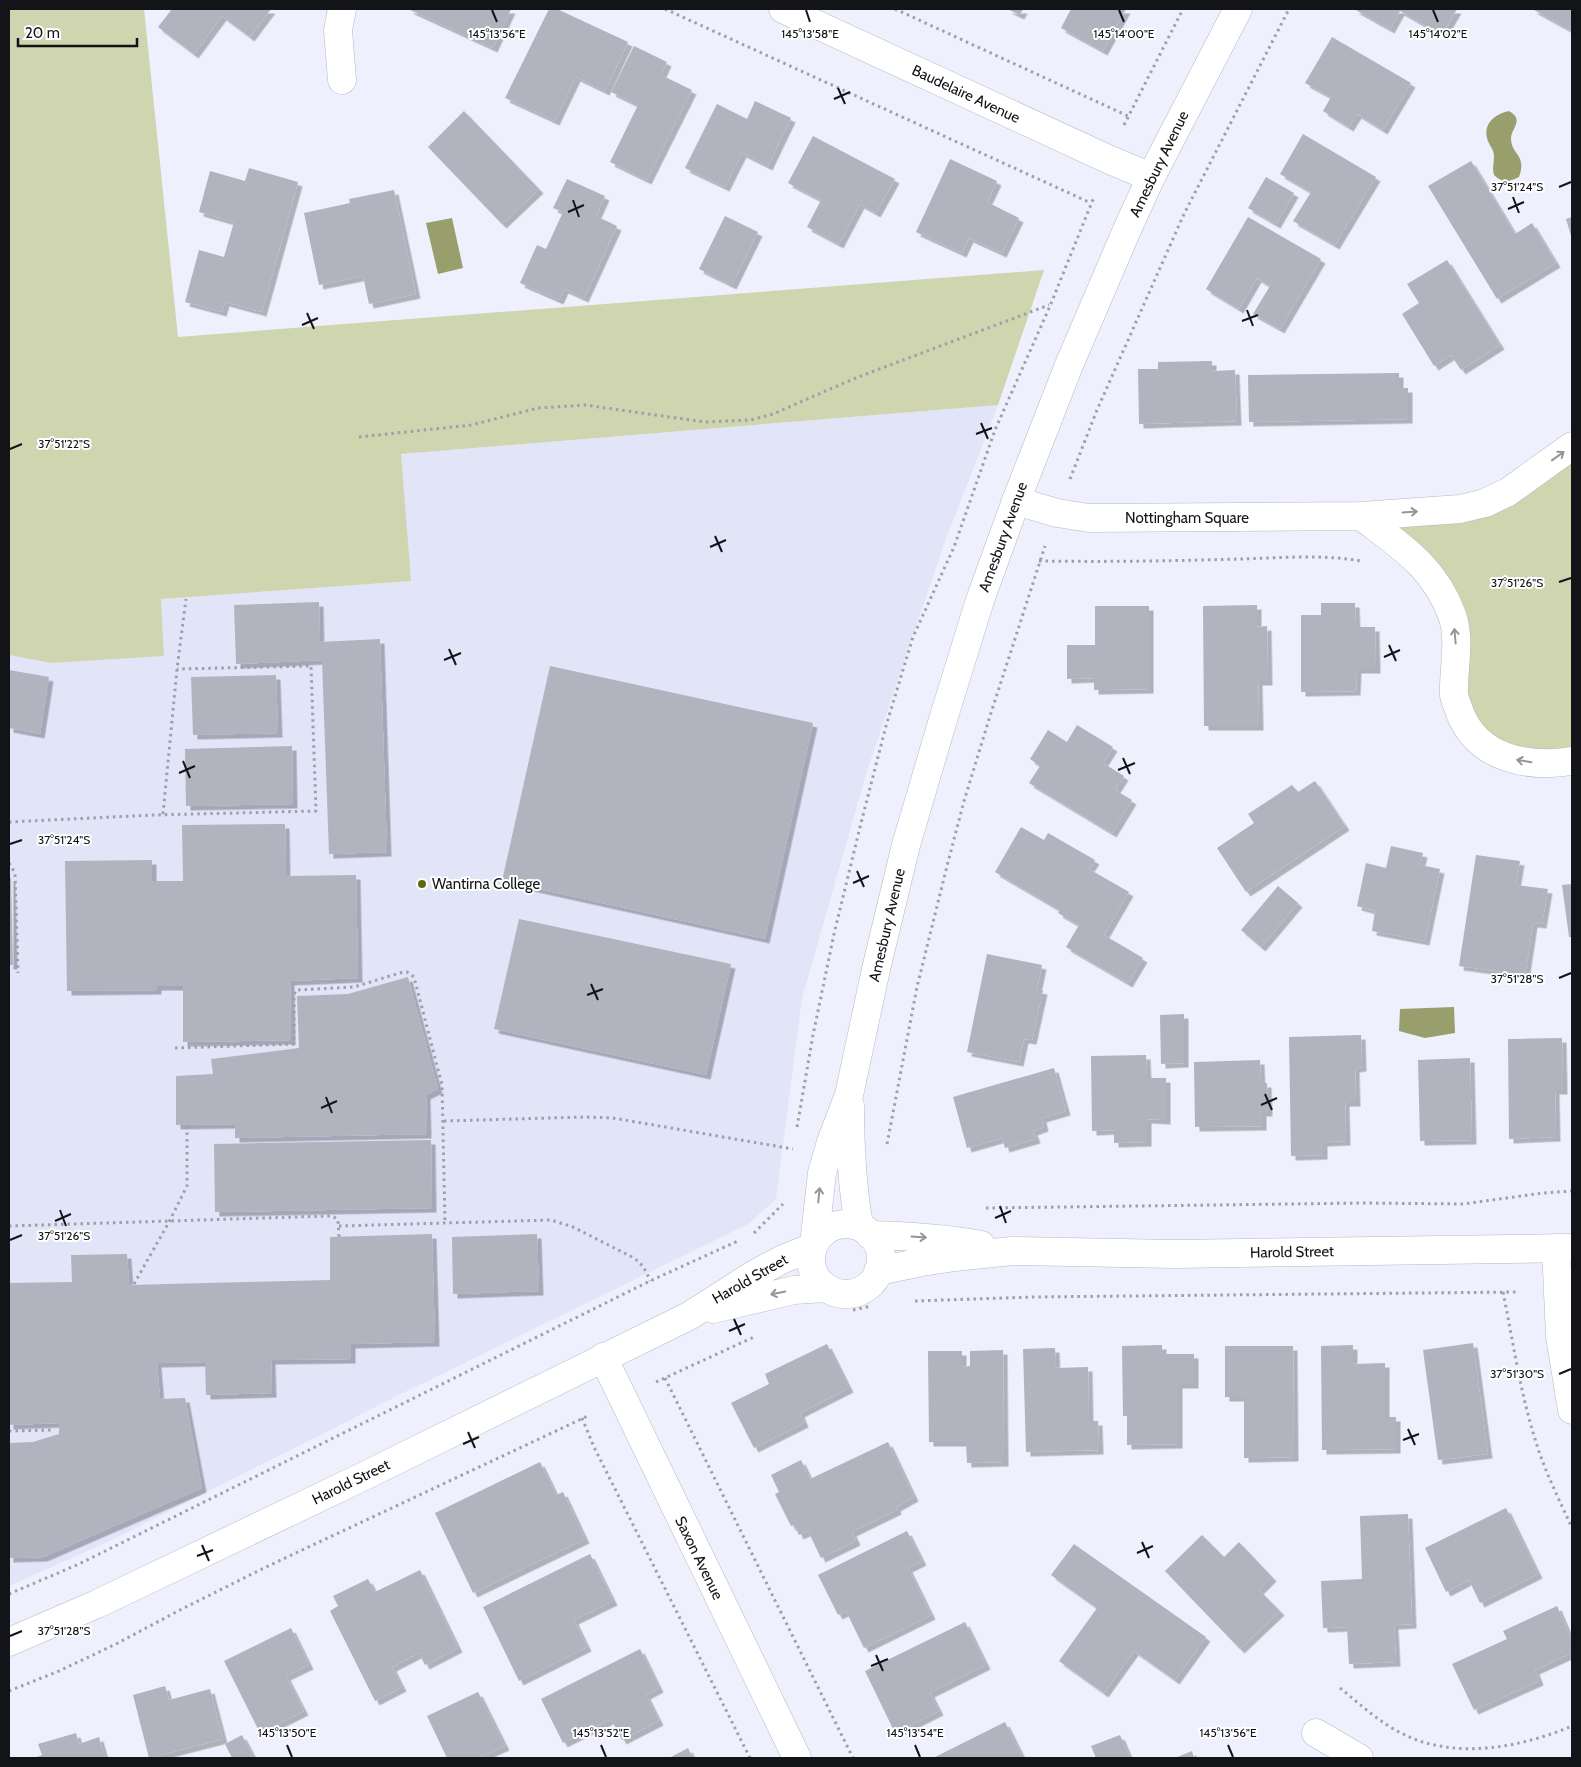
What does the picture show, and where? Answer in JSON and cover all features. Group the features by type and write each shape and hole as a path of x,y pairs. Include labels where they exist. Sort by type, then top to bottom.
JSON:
{"street":[{"path":"342,9 338,30 342,80"},
{"name":"Baudelaire Avenue","path":"783,9 1110,160 1151,177"},
{"name":"Amesbury Avenue","path":"813,1245 822,1173 831,1142 849,1095 906,845 977,610 1016,501 1069,365 1151,177 1238,9"},
{"name":"Nottingham Square","path":"1016,501 1057,514 1089,518 1361,516 1460,509 1485,503 1508,492 1572,446"},
{"path":"1361,516 1415,557 1428,571 1453,616 1456,638 1454,698 1465,724 1478,742 1503,756 1522,761 1542,763 1572,761"},
{"name":"Amesbury Avenue","path":"849,1095 855,1201 859,1225 866,1231"},
{"path":"840,1225 851,1225 866,1231 879,1248 880,1264 878,1271 873,1281 866,1287 856,1292 836,1293 826,1288 812,1270 813,1245 825,1232 840,1225"},
{"name":"Harold Street","path":"866,1231 957,1240 1012,1252"},
{"name":"Harold Street","path":"9,1642 97,1604 237,1538 690,1316 755,1274 813,1245"},
{"path":"1564,1248 1560,1336 1572,1410"},
{"name":"Harold Street","path":"878,1271 955,1257 1012,1252 1175,1254 1564,1248"},
{"name":"Harold Street","path":"690,1316 794,1290 826,1288"},
{"name":"Saxon Avenue","path":"603,1358 796,1758"},
{"path":"1316,1733 1359,1758"}],"path":[{"path":"665,9 1091,204"},
{"path":"895,9 1128,116"},
{"path":"1124,125 1183,9"},
{"path":"886,1152 917,988 947,866 964,801 1040,561 1098,410 1184,214 1289,9"},
{"path":"797,1130 813,1034 834,934 871,784 913,637 954,548 995,430 1050,306 1094,197"},
{"path":"359,437 471,425 538,408 585,405 705,422 751,420 773,414 853,379 1050,306"},
{"path":"1040,561 1107,562 1345,558 1369,563"},
{"path":"163,814 177,669 186,599"},
{"path":"9,822 163,814 316,811 311,666 177,669"},
{"path":"9,863 15,873 18,973"},
{"path":"175,1048 294,1044 294,995 296,990 348,987 407,972 414,978 441,1074 444,1097 445,1223"},
{"path":"444,1122 585,1116 613,1118 794,1149 792,1158"},
{"path":"134,1284 187,1186 187,1124"},
{"path":"978,1209 1366,1202 1463,1204 1572,1191"},
{"path":"749,1236 785,1201"},
{"path":"9,1226 329,1216 337,1218 339,1237"},
{"path":"339,1226 551,1220 574,1227 632,1257 645,1268 650,1281"},
{"path":"9,1594 78,1564 650,1281 744,1238"},
{"path":"1504,1292 1523,1397 1535,1440 1547,1474 1572,1528"},
{"path":"910,1302 1034,1297 1517,1292"},
{"path":"850,1310 876,1306"},
{"path":"656,1382 759,1335"},
{"path":"665,1378 853,1758"},
{"path":"9,1691 59,1671 99,1652 266,1567 590,1415"},
{"path":"582,1418 750,1758"},
{"path":"9,1431 53,1430"},
{"path":"1340,1688 1386,1724 1424,1743 1476,1749 1520,1743 1554,1734 1572,1726"}],"shaded area":[{"path":"9,9 144,9 178,337 1044,270 998,405 401,454 411,581 161,599 164,656 51,663 9,655"},
{"path":"1509,111 1514,114 1517,121 1511,139 1512,145 1520,159 1521,169 1519,177 1506,181 1494,175 1494,153 1486,133 1489,123 1496,116"},
{"path":"452,218 463,268 438,274 426,223"},
{"name":"Wantirna College","path":"998,405 944,544 867,771 802,998 776,1199 748,1224 399,1395 112,1540 9,1586 9,655 51,663 164,656 161,599 410,581 401,454"},
{"path":"1572,446 1572,761 1542,763 1465,724 1453,616 1361,516 1460,509"},
{"path":"1454,1007 1455,1033 1425,1038 1399,1031 1400,1009"}],"building":[{"path":"172,9 271,9 250,37 222,16 194,54 158,27"},
{"path":"408,9 511,9 493,48"},
{"path":"549,9 557,9 628,42 605,91 576,77 555,121 505,98"},
{"path":"1007,9 1023,9 1020,15"},
{"path":"1071,9 1126,9 1103,51 1061,28"},
{"path":"1354,9 1457,9 1442,35 1400,11 1390,29"},
{"path":"1532,9 1572,9 1572,31"},
{"path":"1332,37 1411,83 1383,130 1357,114 1349,127 1323,111 1331,97 1305,83"},
{"path":"634,46 667,62 661,75 692,90 647,180 610,162 638,105 611,92"},
{"path":"755,101 791,118 768,166 742,153 725,187 685,168 717,104 747,119"},
{"path":"464,111 539,189 502,224 428,147"},
{"path":"1303,134 1376,177 1335,245 1293,221 1311,192 1280,174"},
{"path":"813,136 895,179 876,213 860,204 839,244 807,227 821,200 788,183"},
{"path":"950,159 997,181 987,202 1019,218 1002,253 969,238 962,253 916,232"},
{"path":"1471,161 1515,234 1532,223 1556,263 1497,299 1428,186"},
{"path":"249,168 298,182 262,312 225,302 222,312 185,302 199,250 224,257 234,222 199,212 210,171 245,181"},
{"path":"1266,177 1294,193 1276,224 1248,208"},
{"path":"567,179 605,196 596,216 617,226 584,298 564,289 559,300 520,283 537,245 546,249 563,212 553,208"},
{"path":"394,190 416,294 369,304 363,276 319,285 304,213 350,203 349,199"},
{"path":"725,216 758,232 732,285 699,269"},
{"path":"1248,217 1321,259 1280,329 1253,314 1270,286 1257,278 1239,309 1206,289"},
{"path":"1572,217 1572,239 1566,219"},
{"path":"1447,260 1500,345 1461,370 1451,355 1434,366 1402,314 1419,303 1407,284"},
{"path":"1212,361 1212,371 1235,370 1237,421 1139,424 1138,369 1158,369 1158,362"},
{"path":"1399,373 1399,388 1408,388 1408,419 1249,422 1248,375"},
{"path":"319,602 320,642 380,639 387,852 329,854 322,660 236,664 234,605"},
{"path":"1321,603 1355,603 1356,627 1375,627 1376,669 1357,669 1356,691 1301,692 1301,615 1321,615"},
{"path":"1257,605 1257,627 1267,626 1268,681 1258,681 1259,726 1204,726 1203,606"},
{"path":"1095,606 1149,606 1149,689 1094,690 1094,678 1067,679 1067,645 1095,645"},
{"path":"550,666 813,723 765,939 502,881"},
{"path":"9,670 49,677 40,734 9,728"},
{"path":"276,675 278,733 193,735 191,677"},
{"path":"1077,725 1113,747 1103,763 1124,776 1115,790 1132,800 1112,833 1029,783 1040,766 1030,759 1048,730 1067,742"},
{"path":"292,746 293,804 186,806 185,749"},
{"path":"1315,781 1345,826 1246,892 1217,848 1254,823 1248,814 1292,785 1298,792"},
{"path":"285,824 286,876 356,875 358,978 290,981 291,1040 183,1042 183,986 157,986 157,990 67,991 65,861 152,860 152,881 183,881 182,825"},
{"path":"1021,827 1044,840 1048,833 1095,860 1089,869 1129,892 1104,935 1143,958 1128,983 1066,947 1079,925 1058,913 1060,910 995,872"},
{"path":"1391,846 1423,853 1420,865 1440,869 1425,941 1372,931 1375,911 1357,906 1366,863 1386,868"},
{"path":"1476,855 1520,861 1516,885 1548,889 1542,924 1533,923 1525,975 1459,966"},
{"path":"9,878 11,878 13,965 9,965"},
{"path":"1572,884 1572,937 1569,937 1562,885"},
{"path":"1278,886 1298,903 1261,947 1241,930"},
{"path":"519,919 731,964 706,1075 494,1029"},
{"path":"987,954 1042,965 1037,989 1043,990 1032,1040 1024,1039 1019,1062 967,1052"},
{"path":"408,977 438,1089 426,1095 427,1134 235,1138 235,1124 176,1125 176,1076 213,1074 211,1059 299,1048 297,996 348,994"},
{"path":"1184,1014 1184,1063 1161,1064 1160,1015"},
{"path":"1361,1035 1362,1067 1355,1068 1356,1102 1345,1102 1346,1141 1323,1142 1323,1155 1291,1156 1289,1037"},
{"path":"1562,1038 1563,1090 1555,1090 1556,1137 1509,1139 1508,1039"},
{"path":"1146,1055 1147,1078 1166,1078 1166,1120 1147,1119 1147,1142 1114,1143 1114,1130 1092,1131 1091,1056"},
{"path":"1470,1058 1472,1140 1420,1141 1418,1060"},
{"path":"1260,1060 1261,1083 1267,1083 1268,1112 1262,1112 1262,1126 1195,1127 1194,1062"},
{"path":"1054,1068 1066,1111 1042,1118 1044,1127 1033,1131 1036,1139 1005,1148 1002,1138 967,1148 953,1097"},
{"path":"431,1140 432,1208 215,1212 214,1144"},
{"path":"432,1234 435,1342 351,1344 351,1359 271,1360 272,1393 206,1395 205,1362 157,1363 160,1399 185,1398 202,1488 43,1557 9,1558 9,1443 33,1442 59,1434 59,1423 9,1425 9,1283 72,1282 71,1255 127,1254 129,1285 330,1280 330,1237"},
{"path":"537,1234 539,1291 453,1294 452,1237"},
{"path":"1473,1343 1488,1454 1438,1460 1423,1350"},
{"path":"827,1344 849,1388 800,1413 804,1423 754,1448 731,1403 769,1384 765,1374"},
{"path":"1162,1345 1162,1354 1194,1354 1194,1384 1178,1384 1178,1444 1127,1445 1127,1416 1123,1416 1122,1346"},
{"path":"1353,1345 1353,1364 1385,1363 1385,1417 1396,1417 1396,1449 1322,1450 1321,1346"},
{"path":"1225,1346 1293,1346 1294,1457 1244,1458 1244,1397 1225,1397"},
{"path":"1055,1348 1056,1368 1088,1367 1089,1421 1098,1421 1099,1450 1026,1452 1023,1349"},
{"path":"1003,1350 1004,1462 967,1463 966,1442 929,1442 928,1351 962,1351 962,1367 970,1366 970,1351"},
{"path":"888,1442 914,1497 896,1507 897,1510 852,1532 856,1541 821,1558 808,1531 799,1535 794,1525 791,1526 775,1494 779,1492 771,1475 801,1460 810,1479"},
{"path":"540,1462 556,1495 563,1492 585,1539 473,1593 435,1513"},
{"path":"1506,1508 1538,1574 1480,1603 1469,1580 1446,1592 1425,1548"},
{"path":"1408,1514 1412,1624 1394,1625 1396,1662 1349,1664 1347,1627 1323,1628 1321,1581 1362,1579 1360,1516"},
{"path":"907,1531 922,1561 908,1568 931,1615 864,1648 846,1611 838,1615 818,1575"},
{"path":"1202,1535 1224,1557 1239,1542 1272,1577 1259,1590 1280,1611 1240,1649 1165,1571"},
{"path":"1074,1544 1206,1637 1175,1680 1134,1651 1104,1693 1059,1661 1097,1608 1051,1575"},
{"path":"590,1554 613,1601 574,1620 587,1647 519,1681 483,1607"},
{"path":"420,1570 458,1648 425,1665 419,1653 392,1667 402,1687 375,1701 330,1611 338,1606 333,1596 368,1579 375,1592"},
{"path":"1557,1606 1572,1641 1572,1653 1535,1670 1539,1681 1474,1710 1452,1664 1507,1639 1503,1631"},
{"path":"965,1622 986,1665 930,1693 939,1711 895,1733 865,1671"},
{"path":"291,1628 309,1665 286,1676 304,1711 260,1733 224,1661"},
{"path":"640,1649 659,1688 646,1695 659,1721 622,1740 611,1719 563,1743 541,1699"},
{"path":"165,1686 169,1700 210,1689 223,1739 149,1758 133,1695"},
{"path":"478,1692 505,1746 478,1758 447,1758 427,1716"},
{"path":"1005,1722 1023,1758 933,1758"},
{"path":"76,1733 79,1744 99,1737 105,1758 34,1758 42,1755 38,1744"},
{"path":"242,1735 254,1758 232,1758 225,1744"},
{"path":"1120,1735 1130,1758 1096,1758 1091,1746"},
{"path":"688,1748 693,1758 669,1758"},
{"path":"1192,1751 1194,1758 1175,1758"}],"place":[{"name":"Wantirna College","path":"422,884"}]}
